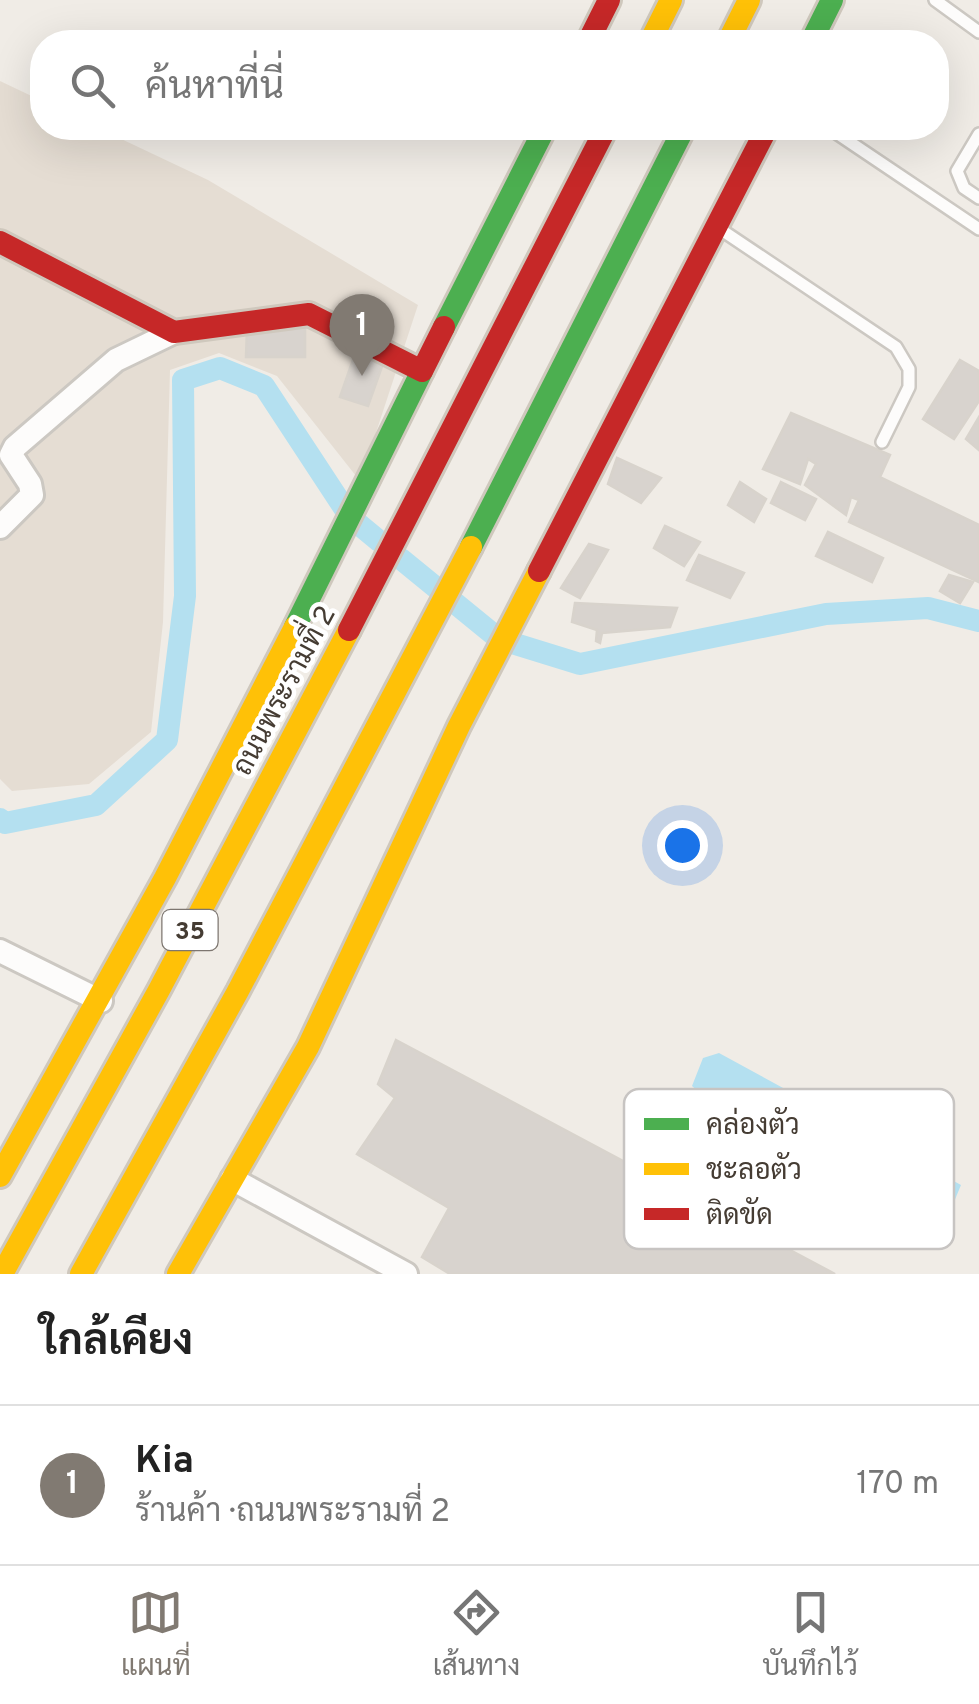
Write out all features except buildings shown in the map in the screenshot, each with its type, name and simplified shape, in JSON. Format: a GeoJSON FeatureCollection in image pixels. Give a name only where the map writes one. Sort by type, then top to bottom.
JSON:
{"type":"FeatureCollection","features":[{"type":"Feature","properties":{"kind":"main road"},"geometry":{"type":"LineString","coordinates":[[594,30],[609,0]]}},
{"type":"Feature","properties":{"kind":"main road"},"geometry":{"type":"LineString","coordinates":[[656,30],[671,0]]}},
{"type":"Feature","properties":{"kind":"main road"},"geometry":{"type":"LineString","coordinates":[[734,30],[749,0]]}},
{"type":"Feature","properties":{"kind":"main road"},"geometry":{"type":"LineString","coordinates":[[816,30],[832,0]]}},
{"type":"Feature","properties":{"kind":"main road","name":"ถนนพระรามที่ 2"},"geometry":{"type":"LineString","coordinates":[[0,1176],[101,1001],[335,550],[539,140]]}},
{"type":"Feature","properties":{"kind":"main road","name":"ถนนพระรามที่ 2"},"geometry":{"type":"LineString","coordinates":[[2,1274],[99,1104],[600,140]]}},
{"type":"Feature","properties":{"kind":"main road","name":"35"},"geometry":{"type":"LineString","coordinates":[[81,1274],[169,1119],[424,636],[678,140]]}},
{"type":"Feature","properties":{"kind":"main road"},"geometry":{"type":"LineString","coordinates":[[178,1274],[308,1047],[481,683],[761,140]]}},
{"type":"Feature","properties":{"kind":"main road"},"geometry":{"type":"LineString","coordinates":[[0,242],[174,332],[309,314],[422,372]]}},
{"type":"Feature","properties":{"kind":"street"},"geometry":{"type":"LineString","coordinates":[[0,527],[32,495],[30,484],[11,455],[15,446],[116,360],[174,332]]}},
{"type":"Feature","properties":{"kind":"street"},"geometry":{"type":"LineString","coordinates":[[0,951],[101,1001]]}},
{"type":"Feature","properties":{"kind":"street"},"geometry":{"type":"LineString","coordinates":[[232,1180],[406,1274]]}},
{"type":"Feature","properties":{"kind":"lane"},"geometry":{"type":"LineString","coordinates":[[935,0],[979,32]]}},
{"type":"Feature","properties":{"kind":"lane"},"geometry":{"type":"LineString","coordinates":[[979,134],[957,171],[964,188],[979,198]]}},
{"type":"Feature","properties":{"kind":"lane"},"geometry":{"type":"LineString","coordinates":[[847,140],[979,229]]}},
{"type":"Feature","properties":{"kind":"lane"},"geometry":{"type":"LineString","coordinates":[[716,226],[896,347],[909,369],[909,387],[882,442]]}},
{"type":"Feature","properties":{"kind":"shaded area"},"geometry":{"type":"Polygon","coordinates":[[[0,81],[30,95],[30,140],[123,140],[208,180],[418,305],[360,481],[277,376],[219,353],[170,370],[163,622],[151,732],[89,784],[12,791],[0,779],[0,81]]]}},
{"type":"Feature","properties":{"kind":"water"},"geometry":{"type":"Polygon","coordinates":[[[719,1053],[785,1089],[695,1089],[692,1086],[703,1058],[719,1053]]]}},
{"type":"Feature","properties":{"kind":"water"},"geometry":{"type":"Polygon","coordinates":[[[954,1181],[961,1185],[954,1202],[954,1181]]]}},
{"type":"Feature","properties":{"kind":"waterway"},"geometry":{"type":"LineString","coordinates":[[0,819],[5,823],[96,805],[167,740],[185,596],[183,380],[220,368],[264,386],[350,517],[379,541]]}},
{"type":"Feature","properties":{"kind":"waterway"},"geometry":{"type":"LineString","coordinates":[[401,559],[499,639],[580,664],[826,614],[928,608],[979,621]]}},
{"type":"Feature","properties":{"kind":"traffic: fast"},"geometry":{"type":"LineString","coordinates":[[817,30],[832,0]]}},
{"type":"Feature","properties":{"kind":"traffic: fast"},"geometry":{"type":"LineString","coordinates":[[444,327],[539,140]]}},
{"type":"Feature","properties":{"kind":"traffic: fast"},"geometry":{"type":"LineString","coordinates":[[471,547],[678,140]]}},
{"type":"Feature","properties":{"kind":"traffic: fast"},"geometry":{"type":"LineString","coordinates":[[295,627],[422,371]]}},
{"type":"Feature","properties":{"kind":"traffic: slow"},"geometry":{"type":"LineString","coordinates":[[656,30],[671,0]]}},
{"type":"Feature","properties":{"kind":"traffic: slow"},"geometry":{"type":"LineString","coordinates":[[734,30],[749,0]]}},
{"type":"Feature","properties":{"kind":"traffic: slow"},"geometry":{"type":"LineString","coordinates":[[81,1274],[238,991],[471,547]]}},
{"type":"Feature","properties":{"kind":"traffic: slow"},"geometry":{"type":"LineString","coordinates":[[178,1274],[308,1047],[459,726],[539,571]]}},
{"type":"Feature","properties":{"kind":"traffic: slow"},"geometry":{"type":"LineString","coordinates":[[0,1176],[165,878],[295,627]]}},
{"type":"Feature","properties":{"kind":"traffic: slow"},"geometry":{"type":"LineString","coordinates":[[2,1274],[159,990],[349,630]]}},
{"type":"Feature","properties":{"kind":"traffic: jam"},"geometry":{"type":"LineString","coordinates":[[594,30],[609,0]]}},
{"type":"Feature","properties":{"kind":"traffic: jam"},"geometry":{"type":"LineString","coordinates":[[349,630],[600,140]]}},
{"type":"Feature","properties":{"kind":"traffic: jam"},"geometry":{"type":"LineString","coordinates":[[539,571],[761,140]]}},
{"type":"Feature","properties":{"kind":"traffic: jam"},"geometry":{"type":"LineString","coordinates":[[0,242],[174,332],[309,314],[422,371],[444,327]]}},
{"type":"Feature","properties":{"kind":"place","name":"Kia"},"geometry":{"type":"Point","coordinates":[362,376]}}]}
